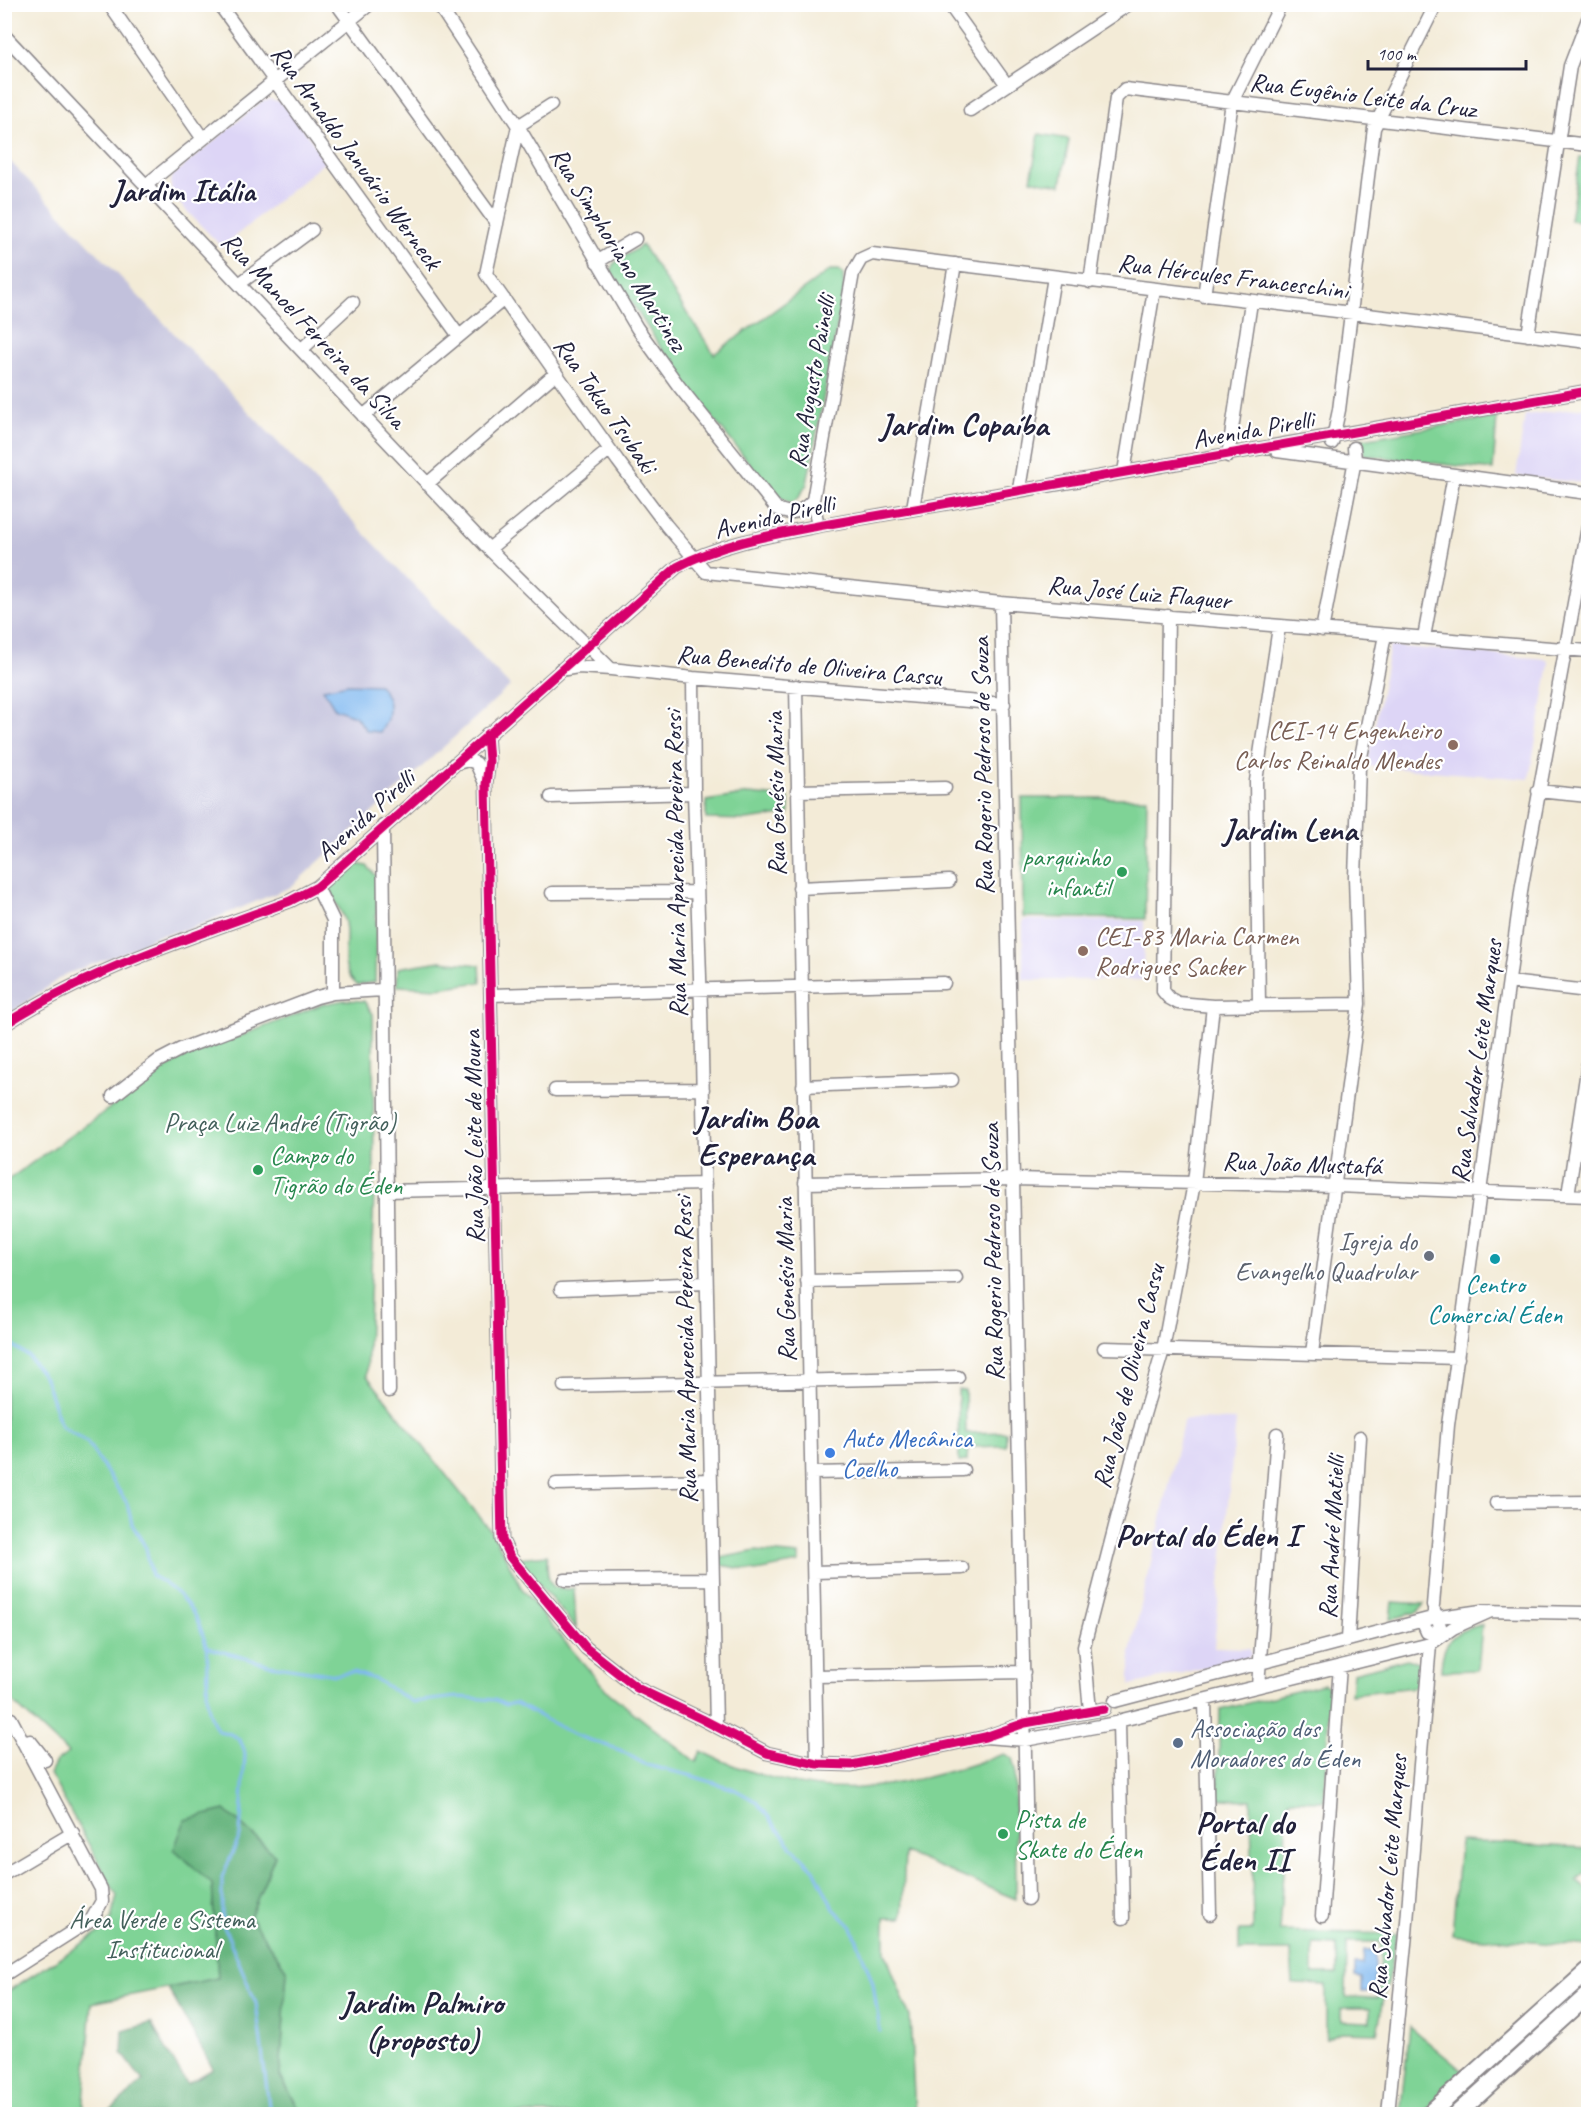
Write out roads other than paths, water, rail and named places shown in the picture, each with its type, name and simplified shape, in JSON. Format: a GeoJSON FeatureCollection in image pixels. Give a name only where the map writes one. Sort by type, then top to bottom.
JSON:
{"type":"FeatureCollection","features":[{"type":"Feature","properties":{"kind":"main road"},"geometry":{"type":"LineString","coordinates":[[1429,2115],[1588,1971]]}},
{"type":"Feature","properties":{"kind":"main road"},"geometry":{"type":"LineString","coordinates":[[1457,2115],[1588,1995]]}},
{"type":"Feature","properties":{"kind":"street"},"geometry":{"type":"LineString","coordinates":[[109,4],[203,139]]}},
{"type":"Feature","properties":{"kind":"street","name":"Rua Arnaldo Januário Werneck"},"geometry":{"type":"LineString","coordinates":[[219,4],[459,336]]}},
{"type":"Feature","properties":{"kind":"street"},"geometry":{"type":"LineString","coordinates":[[337,4],[497,224]]}},
{"type":"Feature","properties":{"kind":"street"},"geometry":{"type":"LineString","coordinates":[[146,185],[370,4]]}},
{"type":"Feature","properties":{"kind":"street","name":"Rua Simphoriano Martinez"},"geometry":{"type":"LineString","coordinates":[[438,4],[518,126],[637,328],[678,385],[776,508],[781,533]]}},
{"type":"Feature","properties":{"kind":"street"},"geometry":{"type":"LineString","coordinates":[[949,4],[1007,85]]}},
{"type":"Feature","properties":{"kind":"street"},"geometry":{"type":"LineString","coordinates":[[970,110],[1129,4]]}},
{"type":"Feature","properties":{"kind":"street"},"geometry":{"type":"LineString","coordinates":[[1204,296],[1232,102],[1281,4]]}},
{"type":"Feature","properties":{"kind":"street"},"geometry":{"type":"LineString","coordinates":[[1322,630],[1345,443],[1339,410],[1377,119],[1436,4]]}},
{"type":"Feature","properties":{"kind":"street"},"geometry":{"type":"LineString","coordinates":[[1528,335],[1570,66],[1588,19]]}},
{"type":"Feature","properties":{"kind":"street","name":"Rua Manoel Ferreira da Silva"},"geometry":{"type":"LineString","coordinates":[[4,35],[427,484],[568,628],[584,648]]}},
{"type":"Feature","properties":{"kind":"street","name":"Rua Eugênio Leite da Cruz"},"geometry":{"type":"LineString","coordinates":[[1090,282],[1116,98],[1119,92],[1132,88],[1588,145]]}},
{"type":"Feature","properties":{"kind":"street"},"geometry":{"type":"LineString","coordinates":[[497,224],[518,126],[551,105]]}},
{"type":"Feature","properties":{"kind":"street","name":"Rua Tokuo Tsubaki"},"geometry":{"type":"LineString","coordinates":[[497,224],[486,274],[609,450],[693,559]]}},
{"type":"Feature","properties":{"kind":"street"},"geometry":{"type":"LineString","coordinates":[[239,284],[312,230]]}},
{"type":"Feature","properties":{"kind":"street"},"geometry":{"type":"LineString","coordinates":[[597,262],[635,239]]}},
{"type":"Feature","properties":{"kind":"street","name":"Rua Hércules Franceschini"},"geometry":{"type":"LineString","coordinates":[[872,254],[1588,342]]}},
{"type":"Feature","properties":{"kind":"street","name":"Rua Augusto Painelli"},"geometry":{"type":"LineString","coordinates":[[818,526],[813,500],[853,273],[861,259],[872,254]]}},
{"type":"Feature","properties":{"kind":"street"},"geometry":{"type":"LineString","coordinates":[[913,508],[955,264]]}},
{"type":"Feature","properties":{"kind":"street"},"geometry":{"type":"LineString","coordinates":[[1019,489],[1054,277]]}},
{"type":"Feature","properties":{"kind":"street"},"geometry":{"type":"LineString","coordinates":[[1124,472],[1154,290]]}},
{"type":"Feature","properties":{"kind":"street"},"geometry":{"type":"LineString","coordinates":[[363,416],[504,299]]}},
{"type":"Feature","properties":{"kind":"street"},"geometry":{"type":"LineString","coordinates":[[301,350],[353,302]]}},
{"type":"Feature","properties":{"kind":"street"},"geometry":{"type":"LineString","coordinates":[[1228,456],[1251,302]]}},
{"type":"Feature","properties":{"kind":"street"},"geometry":{"type":"LineString","coordinates":[[427,484],[556,373]]}},
{"type":"Feature","properties":{"kind":"street","name":"Avenida Pirelli"},"geometry":{"type":"LineString","coordinates":[[4,1025],[40,1001],[92,976],[290,901],[317,887],[584,648],[677,567],[693,559],[781,533],[913,508],[1261,449],[1345,443],[1588,391]]}},
{"type":"Feature","properties":{"kind":"street"},"geometry":{"type":"LineString","coordinates":[[1341,459],[1345,443]]}},
{"type":"Feature","properties":{"kind":"street"},"geometry":{"type":"LineString","coordinates":[[1341,459],[1332,451],[1345,443],[1454,475],[1588,493]]}},
{"type":"Feature","properties":{"kind":"street"},"geometry":{"type":"LineString","coordinates":[[1261,449],[1341,459]]}},
{"type":"Feature","properties":{"kind":"street"},"geometry":{"type":"LineString","coordinates":[[489,549],[609,450]]}},
{"type":"Feature","properties":{"kind":"street"},"geometry":{"type":"LineString","coordinates":[[1424,638],[1454,475]]}},
{"type":"Feature","properties":{"kind":"street"},"geometry":{"type":"LineString","coordinates":[[776,508],[784,513],[794,513],[805,509],[813,500]]}},
{"type":"Feature","properties":{"kind":"street","name":"Rua Salvador Leite Marques"},"geometry":{"type":"LineString","coordinates":[[1388,2115],[1406,1934],[1448,1425],[1538,791],[1588,527]]}},
{"type":"Feature","properties":{"kind":"street","name":"Rua José Luiz Flaquer"},"geometry":{"type":"LineString","coordinates":[[693,559],[706,572],[716,575],[1001,603],[1588,651]]}},
{"type":"Feature","properties":{"kind":"street","name":"Rua Rogerio Pedroso de Souza"},"geometry":{"type":"LineString","coordinates":[[1001,603],[1028,1899]]}},
{"type":"Feature","properties":{"kind":"street"},"geometry":{"type":"LineString","coordinates":[[1168,616],[1163,991],[1178,1003],[1213,1006],[1359,1004]]}},
{"type":"Feature","properties":{"kind":"street"},"geometry":{"type":"LineString","coordinates":[[1259,1005],[1256,781],[1279,627]]}},
{"type":"Feature","properties":{"kind":"street"},"geometry":{"type":"LineString","coordinates":[[1312,1353],[1359,1004],[1355,877],[1359,767],[1385,634]]}},
{"type":"Feature","properties":{"kind":"street"},"geometry":{"type":"LineString","coordinates":[[584,648],[608,669]]}},
{"type":"Feature","properties":{"kind":"street","name":"Rua Benedito de Oliveira Cassu"},"geometry":{"type":"LineString","coordinates":[[559,670],[608,669],[1004,704]]}},
{"type":"Feature","properties":{"kind":"street","name":"Rua Maria Aparecida Pereira Rossi"},"geometry":{"type":"LineString","coordinates":[[693,678],[716,1726]]}},
{"type":"Feature","properties":{"kind":"street","name":"Rua Genésio Maria"},"geometry":{"type":"LineString","coordinates":[[796,686],[817,1764]]}},
{"type":"Feature","properties":{"kind":"street","name":"Rua João Leite de Moura"},"geometry":{"type":"LineString","coordinates":[[487,734],[489,761],[486,784],[502,1540],[510,1557],[586,1648],[637,1688],[702,1719]]}},
{"type":"Feature","properties":{"kind":"street"},"geometry":{"type":"LineString","coordinates":[[452,765],[468,760],[476,763],[486,784]]}},
{"type":"Feature","properties":{"kind":"street"},"geometry":{"type":"LineString","coordinates":[[797,791],[945,788]]}},
{"type":"Feature","properties":{"kind":"street"},"geometry":{"type":"LineString","coordinates":[[1538,791],[1588,796]]}},
{"type":"Feature","properties":{"kind":"street"},"geometry":{"type":"LineString","coordinates":[[551,796],[694,793]]}},
{"type":"Feature","properties":{"kind":"street"},"geometry":{"type":"LineString","coordinates":[[383,826],[388,1391]]}},
{"type":"Feature","properties":{"kind":"street"},"geometry":{"type":"LineString","coordinates":[[799,888],[949,881]]}},
{"type":"Feature","properties":{"kind":"street"},"geometry":{"type":"LineString","coordinates":[[317,887],[333,920],[333,993]]}},
{"type":"Feature","properties":{"kind":"street"},"geometry":{"type":"LineString","coordinates":[[552,893],[697,892]]}},
{"type":"Feature","properties":{"kind":"street"},"geometry":{"type":"LineString","coordinates":[[1510,982],[1588,991]]}},
{"type":"Feature","properties":{"kind":"street"},"geometry":{"type":"LineString","coordinates":[[491,995],[944,983]]}},
{"type":"Feature","properties":{"kind":"street"},"geometry":{"type":"LineString","coordinates":[[113,1096],[158,1060],[181,1049],[333,993],[383,990]]}},
{"type":"Feature","properties":{"kind":"street","name":"Rua João de Oliveira Cassu"},"geometry":{"type":"LineString","coordinates":[[1090,1711],[1084,1646],[1143,1418],[1164,1350],[1194,1183],[1213,1006]]}},
{"type":"Feature","properties":{"kind":"street"},"geometry":{"type":"LineString","coordinates":[[1568,1195],[1588,1065]]}},
{"type":"Feature","properties":{"kind":"street"},"geometry":{"type":"LineString","coordinates":[[803,1086],[952,1080]]}},
{"type":"Feature","properties":{"kind":"street"},"geometry":{"type":"LineString","coordinates":[[555,1090],[703,1089]]}},
{"type":"Feature","properties":{"kind":"street","name":"Rua João Mustafá"},"geometry":{"type":"LineString","coordinates":[[805,1184],[1013,1179],[1336,1186],[1588,1196]]}},
{"type":"Feature","properties":{"kind":"street"},"geometry":{"type":"LineString","coordinates":[[386,1191],[705,1184]]}},
{"type":"Feature","properties":{"kind":"street"},"geometry":{"type":"LineString","coordinates":[[807,1281],[956,1278]]}},
{"type":"Feature","properties":{"kind":"street"},"geometry":{"type":"LineString","coordinates":[[561,1289],[706,1283]]}},
{"type":"Feature","properties":{"kind":"street"},"geometry":{"type":"LineString","coordinates":[[1104,1348],[1458,1358]]}},
{"type":"Feature","properties":{"kind":"street"},"geometry":{"type":"LineString","coordinates":[[564,1386],[957,1377]]}},
{"type":"Feature","properties":{"kind":"street"},"geometry":{"type":"LineString","coordinates":[[1258,1686],[1277,1434]]}},
{"type":"Feature","properties":{"kind":"street","name":"Rua André Matielli"},"geometry":{"type":"LineString","coordinates":[[1348,1639],[1359,1437]]}},
{"type":"Feature","properties":{"kind":"street"},"geometry":{"type":"LineString","coordinates":[[812,1473],[963,1470]]}},
{"type":"Feature","properties":{"kind":"street"},"geometry":{"type":"LineString","coordinates":[[556,1484],[710,1480]]}},
{"type":"Feature","properties":{"kind":"street"},"geometry":{"type":"LineString","coordinates":[[1496,1503],[1588,1502]]}},
{"type":"Feature","properties":{"kind":"street"},"geometry":{"type":"LineString","coordinates":[[814,1572],[962,1568]]}},
{"type":"Feature","properties":{"kind":"street"},"geometry":{"type":"LineString","coordinates":[[565,1580],[711,1579]]}},
{"type":"Feature","properties":{"kind":"street"},"geometry":{"type":"LineString","coordinates":[[985,1737],[1025,1740],[1119,1722],[1430,1644],[1453,1628],[1491,1611]]}},
{"type":"Feature","properties":{"kind":"street"},"geometry":{"type":"LineString","coordinates":[[716,1696],[702,1719],[767,1753],[817,1764],[852,1765],[985,1737],[1024,1722],[1090,1711],[1260,1661],[1459,1612],[1588,1613]]}},
{"type":"Feature","properties":{"kind":"street"},"geometry":{"type":"LineString","coordinates":[[1322,1916],[1340,1666]]}},
{"type":"Feature","properties":{"kind":"street"},"geometry":{"type":"LineString","coordinates":[[816,1676],[1024,1672]]}},
{"type":"Feature","properties":{"kind":"street"},"geometry":{"type":"LineString","coordinates":[[1086,1682],[1108,1706]]}},
{"type":"Feature","properties":{"kind":"street"},"geometry":{"type":"LineString","coordinates":[[1205,1700],[1210,1914]]}},
{"type":"Feature","properties":{"kind":"street"},"geometry":{"type":"LineString","coordinates":[[1108,1706],[1121,1704],[1125,1710],[1119,1722],[1123,1918]]}},
{"type":"Feature","properties":{"kind":"street"},"geometry":{"type":"LineString","coordinates":[[1108,1706],[1106,1720],[1119,1722]]}},
{"type":"Feature","properties":{"kind":"street"},"geometry":{"type":"LineString","coordinates":[[8,1714],[45,1760]]}},
{"type":"Feature","properties":{"kind":"street"},"geometry":{"type":"LineString","coordinates":[[4,1976],[92,1919],[99,1910],[101,1888],[8,1714]]}},
{"type":"Feature","properties":{"kind":"street"},"geometry":{"type":"LineString","coordinates":[[4,1874],[73,1833]]}},
{"type":"Feature","properties":{"kind":"water"},"geometry":{"type":"Polygon","coordinates":[[[348,684],[379,685],[384,691],[389,702],[389,714],[380,732],[367,731],[355,716],[335,709],[323,689],[348,684]]]}},
{"type":"Feature","properties":{"kind":"water"},"geometry":{"type":"Polygon","coordinates":[[[1364,1950],[1375,1950],[1375,1992],[1362,1992],[1362,1978],[1355,1977],[1355,1964],[1363,1964],[1364,1950]]]}},
{"type":"Feature","properties":{"kind":"waterway"},"geometry":{"type":"LineString","coordinates":[[4,1340],[28,1356],[45,1378],[61,1426],[87,1442],[127,1503],[132,1524],[146,1548],[152,1576],[180,1596],[199,1623],[208,1658],[207,1698],[212,1719],[218,1731],[236,1737],[244,1748],[240,1836],[222,1877],[222,1922],[256,2003],[270,2114]]}},
{"type":"Feature","properties":{"kind":"waterway"},"geometry":{"type":"LineString","coordinates":[[206,1647],[270,1665],[336,1675],[353,1672],[377,1680],[412,1702],[458,1697],[495,1700],[506,1705],[515,1703],[575,1735],[620,1750],[646,1765],[734,1789],[757,1802],[792,1847],[814,1869],[834,1909],[852,1927],[873,1983],[880,2031]]}},
{"type":"Feature","properties":{"kind":"place","name":"CEI-14 Engenheiro Carlos Reinaldo Mendes"},"geometry":{"type":"Point","coordinates":[1453,745]}},
{"type":"Feature","properties":{"kind":"place","name":"parquinho infantil"},"geometry":{"type":"Point","coordinates":[1122,872]}},
{"type":"Feature","properties":{"kind":"place","name":"CEI-83 Maria Carmen Rodrigues Sacker"},"geometry":{"type":"Point","coordinates":[1083,951]}},
{"type":"Feature","properties":{"kind":"place","name":"Campo do Tigrão do Éden"},"geometry":{"type":"Point","coordinates":[258,1170]}},
{"type":"Feature","properties":{"kind":"place","name":"Igreja do Evangelho Quadrular"},"geometry":{"type":"Point","coordinates":[1429,1256]}},
{"type":"Feature","properties":{"kind":"place","name":"Centro Comercial Éden"},"geometry":{"type":"Point","coordinates":[1495,1259]}},
{"type":"Feature","properties":{"kind":"place","name":"Auto Mecânica Coelho"},"geometry":{"type":"Point","coordinates":[830,1453]}},
{"type":"Feature","properties":{"kind":"place","name":"Associação dos Moradores do Éden"},"geometry":{"type":"Point","coordinates":[1178,1743]}},
{"type":"Feature","properties":{"kind":"place","name":"Pista de Skate do Éden"},"geometry":{"type":"Point","coordinates":[1003,1834]}},
{"type":"Feature","properties":{"kind":"district","name":"Jardim Itália"},"geometry":{"type":"Point","coordinates":[183,190]}},
{"type":"Feature","properties":{"kind":"district","name":"Jardim Copaíba"},"geometry":{"type":"Point","coordinates":[964,424]}},
{"type":"Feature","properties":{"kind":"district","name":"Jardim Lena"},"geometry":{"type":"Point","coordinates":[1290,829]}},
{"type":"Feature","properties":{"kind":"district","name":"Jardim Boa Esperança"},"geometry":{"type":"Point","coordinates":[756,1136]}},
{"type":"Feature","properties":{"kind":"district","name":"Portal do Éden I"},"geometry":{"type":"Point","coordinates":[1207,1535]}},
{"type":"Feature","properties":{"kind":"district","name":"Portal do Éden II"},"geometry":{"type":"Point","coordinates":[1245,1840]}},
{"type":"Feature","properties":{"kind":"district","name":"Jardim Palmiro (proposto)"},"geometry":{"type":"Point","coordinates":[422,2020]}},
{"type":"Feature","properties":{"kind":"park label","name":"Praça Luiz André (Tigrão)"},"geometry":{"type":"Point","coordinates":[280,1122]}},
{"type":"Feature","properties":{"kind":"park label","name":"Área Verde e Sistema Institucional"},"geometry":{"type":"Point","coordinates":[162,1934]}}]}
